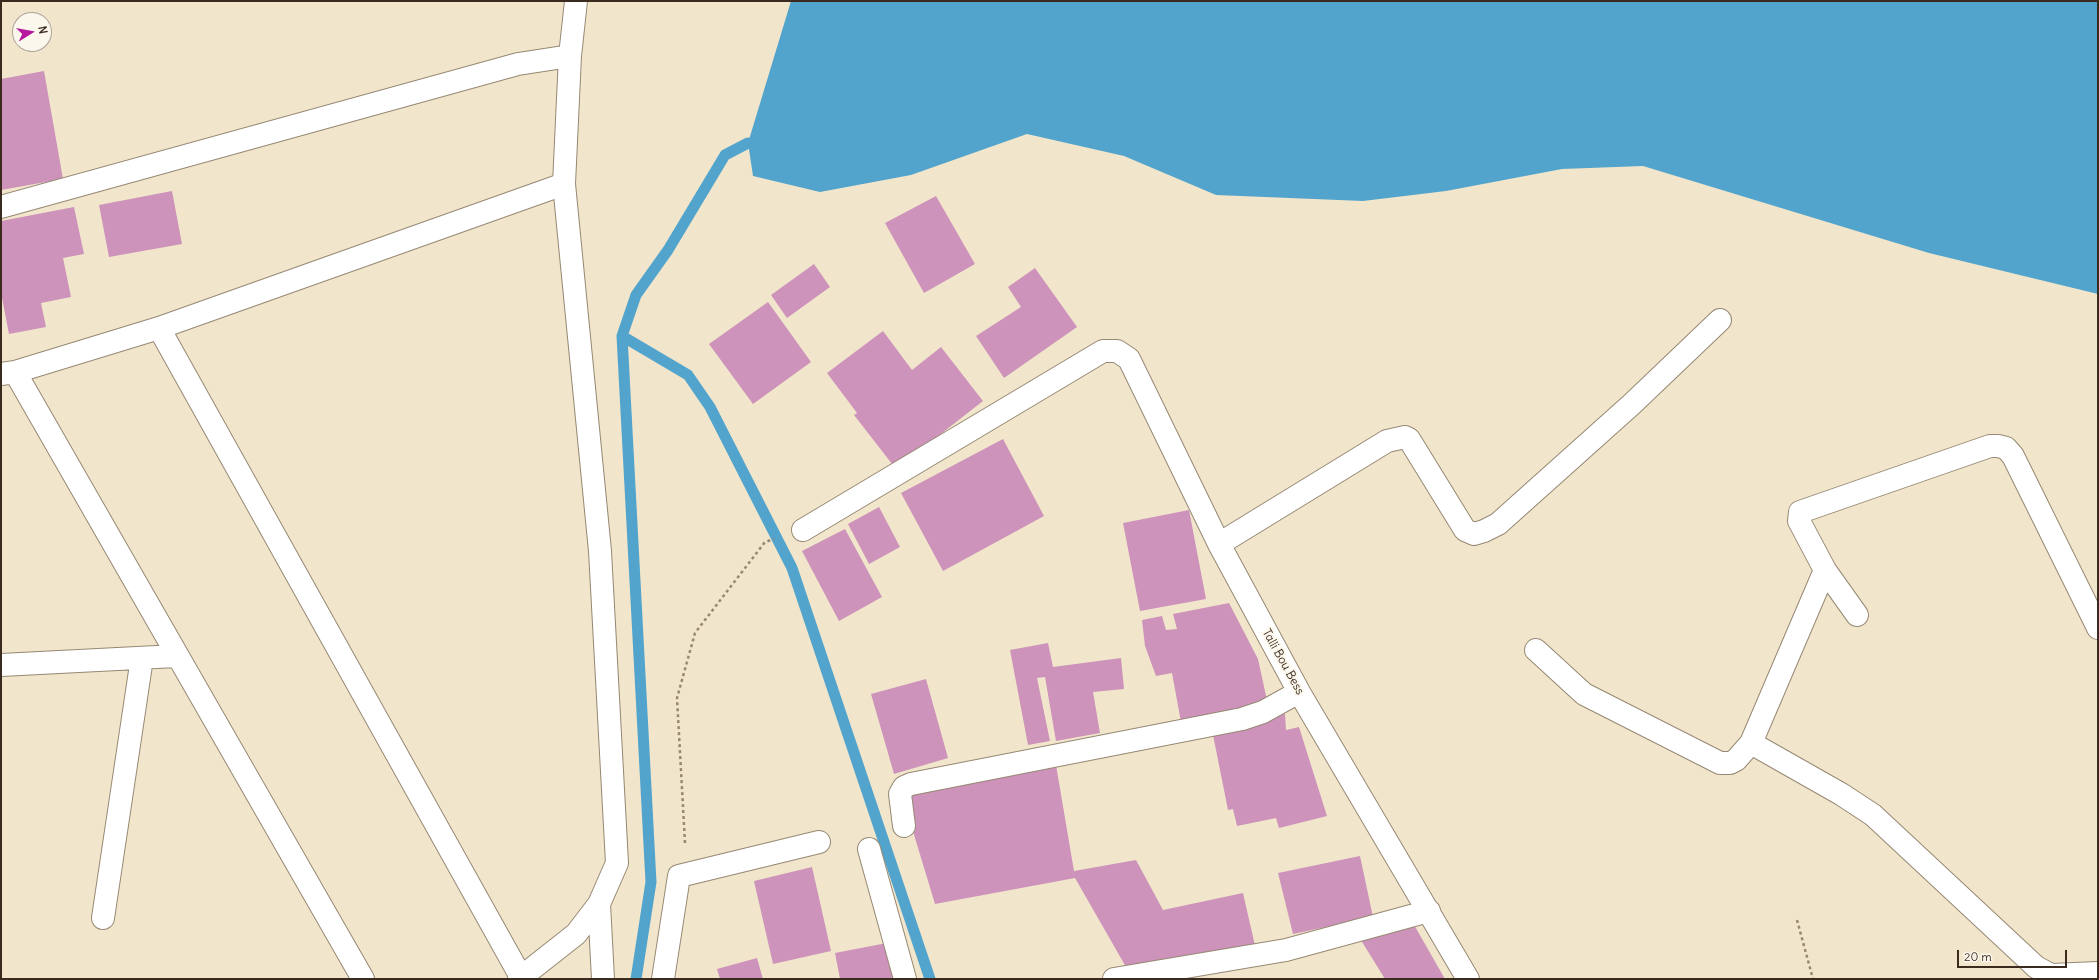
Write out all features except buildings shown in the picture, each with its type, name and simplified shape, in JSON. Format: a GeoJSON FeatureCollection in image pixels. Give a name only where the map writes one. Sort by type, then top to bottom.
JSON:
{"type":"FeatureCollection","features":[{"type":"Feature","properties":{"kind":"street"},"geometry":{"type":"LineString","coordinates":[[159,328],[520,978],[576,934],[599,904],[617,863],[600,551],[564,184],[570,56],[576,1]]}},
{"type":"Feature","properties":{"kind":"street"},"geometry":{"type":"LineString","coordinates":[[1,207],[518,64],[570,56]]}},
{"type":"Feature","properties":{"kind":"street"},"geometry":{"type":"LineString","coordinates":[[363,979],[176,656],[8,373],[159,328],[564,184]]}},
{"type":"Feature","properties":{"kind":"street"},"geometry":{"type":"LineString","coordinates":[[1219,544],[1387,441],[1405,437],[1409,439],[1465,530],[1474,534],[1484,531],[1498,524],[1632,404],[1720,320]]}},
{"type":"Feature","properties":{"kind":"street","name":"Talli Bou Bess"},"geometry":{"type":"LineString","coordinates":[[803,530],[1103,351],[1117,351],[1128,359],[1219,544],[1299,692],[1430,910],[1468,979]]}},
{"type":"Feature","properties":{"kind":"street"},"geometry":{"type":"LineString","coordinates":[[1857,616],[1825,570],[1799,521],[1800,512],[1982,449],[1998,446],[2006,448],[2013,456],[2098,628]]}},
{"type":"Feature","properties":{"kind":"street"},"geometry":{"type":"LineString","coordinates":[[1536,650],[1584,694],[1720,763],[1730,763],[1736,760],[1751,743],[1825,570]]}},
{"type":"Feature","properties":{"kind":"street"},"geometry":{"type":"LineString","coordinates":[[1,665],[176,656]]}},
{"type":"Feature","properties":{"kind":"street"},"geometry":{"type":"LineString","coordinates":[[103,918],[142,658]]}},
{"type":"Feature","properties":{"kind":"street"},"geometry":{"type":"LineString","coordinates":[[904,826],[900,794],[904,787],[911,784],[1242,719],[1263,712],[1299,692]]}},
{"type":"Feature","properties":{"kind":"street"},"geometry":{"type":"LineString","coordinates":[[1751,743],[1841,794],[1873,815],[2036,967],[2051,975],[2098,973]]}},
{"type":"Feature","properties":{"kind":"street"},"geometry":{"type":"LineString","coordinates":[[663,979],[679,876],[819,842]]}},
{"type":"Feature","properties":{"kind":"street"},"geometry":{"type":"LineString","coordinates":[[870,849],[905,979]]}},
{"type":"Feature","properties":{"kind":"street"},"geometry":{"type":"LineString","coordinates":[[599,904],[603,979]]}},
{"type":"Feature","properties":{"kind":"street"},"geometry":{"type":"LineString","coordinates":[[1114,979],[1286,950],[1430,910]]}},
{"type":"Feature","properties":{"kind":"path"},"geometry":{"type":"LineString","coordinates":[[686,847],[677,698],[695,634],[765,542]]}},
{"type":"Feature","properties":{"kind":"path"},"geometry":{"type":"LineString","coordinates":[[1797,920],[1813,979]]}},
{"type":"Feature","properties":{"kind":"water"},"geometry":{"type":"Polygon","coordinates":[[[791,1],[2098,1],[2098,294],[1929,253],[1643,166],[1562,169],[1446,191],[1363,201],[1216,195],[1124,156],[1027,134],[911,175],[820,192],[753,176],[748,143],[791,1]]]}},
{"type":"Feature","properties":{"kind":"waterway"},"geometry":{"type":"LineString","coordinates":[[636,979],[651,882],[622,336],[636,295],[668,250],[725,155],[748,143]]}},
{"type":"Feature","properties":{"kind":"waterway"},"geometry":{"type":"LineString","coordinates":[[622,336],[688,375],[710,407],[792,568],[930,979]]}}]}
